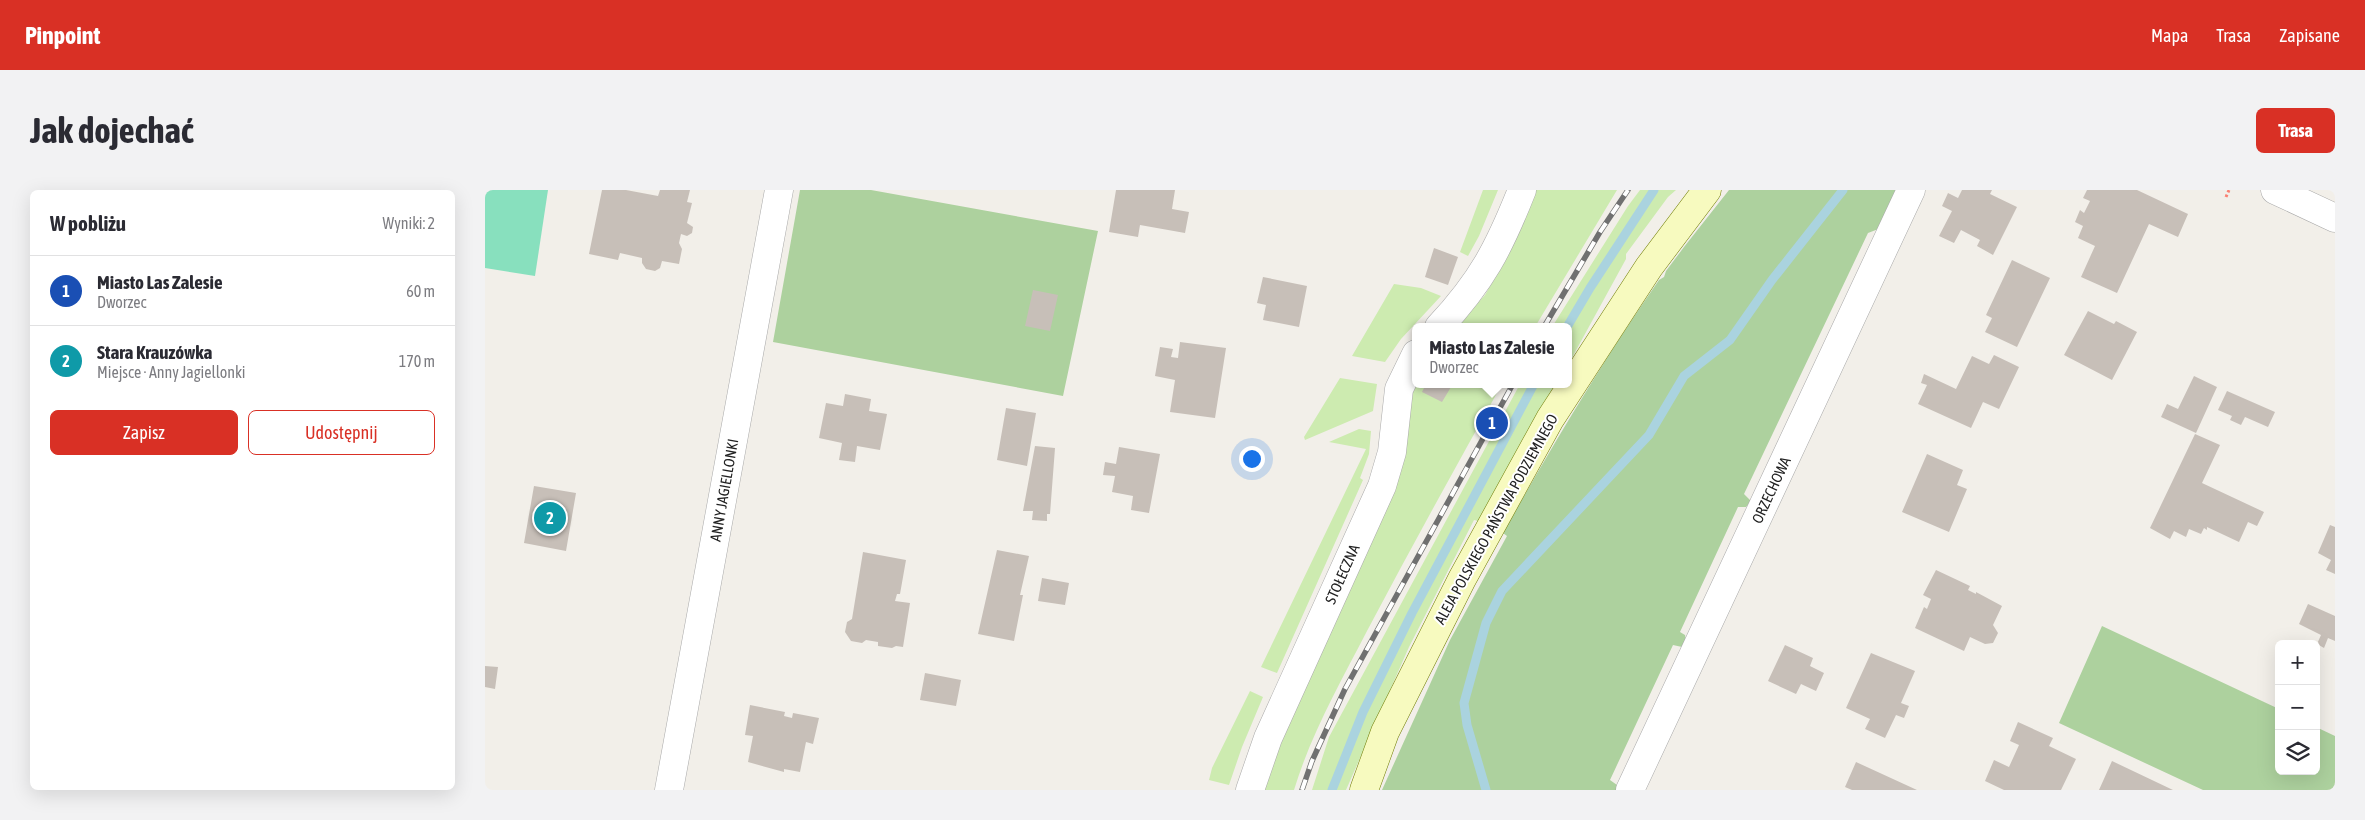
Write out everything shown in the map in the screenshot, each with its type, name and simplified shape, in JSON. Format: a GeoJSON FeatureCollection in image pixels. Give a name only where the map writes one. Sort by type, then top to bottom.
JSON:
{"type":"FeatureCollection","features":[{"type":"Feature","properties":{"kind":"street","name":"ANNY JAGIELLONKI"},"geometry":{"type":"LineString","coordinates":[[669,790],[779,190]]}},
{"type":"Feature","properties":{"kind":"street"},"geometry":{"type":"LineString","coordinates":[[1443,323],[1460,304],[1489,263],[1504,237],[1522,190]]}},
{"type":"Feature","properties":{"kind":"street","name":"ALEJA POLSKIEGO PAŃSTWA PODZIEMNEGO"},"geometry":{"type":"LineString","coordinates":[[1572,385],[1649,267],[1707,190]]}},
{"type":"Feature","properties":{"kind":"street","name":"ORZECHOWA"},"geometry":{"type":"LineString","coordinates":[[1630,790],[1911,190]]}},
{"type":"Feature","properties":{"kind":"street"},"geometry":{"type":"LineString","coordinates":[[2275,190],[2335,218]]}},
{"type":"Feature","properties":{"kind":"street","name":"STOŁECZNA"},"geometry":{"type":"LineString","coordinates":[[1249,790],[1268,738],[1382,486],[1391,452],[1399,389],[1412,362]]}},
{"type":"Feature","properties":{"kind":"street","name":"ALEJA POLSKIEGO PAŃSTWA PODZIEMNEGO"},"geometry":{"type":"LineString","coordinates":[[1364,790],[1385,732],[1461,579],[1550,419],[1570,388]]}},
{"type":"Feature","properties":{"kind":"path"},"geometry":{"type":"LineString","coordinates":[[2226,197],[2229,190]]}},
{"type":"Feature","properties":{"kind":"green space"},"geometry":{"type":"Polygon","coordinates":[[[485,190],[548,190],[535,276],[485,268],[485,190]]]}},
{"type":"Feature","properties":{"kind":"green space"},"geometry":{"type":"Polygon","coordinates":[[[800,190],[871,190],[1098,231],[1063,396],[773,342],[800,190]]]}},
{"type":"Feature","properties":{"kind":"green space"},"geometry":{"type":"Polygon","coordinates":[[[1483,190],[1498,190],[1479,236],[1468,256],[1460,252],[1483,190]]]}},
{"type":"Feature","properties":{"kind":"green space"},"geometry":{"type":"Polygon","coordinates":[[[1534,190],[1617,190],[1537,323],[1459,323],[1485,295],[1503,263],[1534,190]]]}},
{"type":"Feature","properties":{"kind":"green space"},"geometry":{"type":"Polygon","coordinates":[[[1640,190],[1676,190],[1668,197],[1626,254],[1626,259],[1572,358],[1572,323],[1555,323],[1640,190]]]}},
{"type":"Feature","properties":{"kind":"green space"},"geometry":{"type":"Polygon","coordinates":[[[1729,190],[1899,190],[1881,228],[1868,233],[1744,494],[1751,501],[1746,507],[1738,507],[1680,632],[1685,635],[1686,641],[1682,647],[1673,645],[1610,780],[1617,785],[1617,790],[1382,790],[1450,640],[1507,536],[1503,533],[1540,468],[1598,373],[1659,280],[1664,277],[1666,271],[1729,190]]]}},
{"type":"Feature","properties":{"kind":"green space"},"geometry":{"type":"Polygon","coordinates":[[[1394,284],[1421,288],[1441,296],[1416,323],[1412,323],[1412,327],[1385,362],[1352,356],[1394,284]]]}},
{"type":"Feature","properties":{"kind":"green space"},"geometry":{"type":"Polygon","coordinates":[[[1340,378],[1377,384],[1373,411],[1305,440],[1304,437],[1340,378]]]}},
{"type":"Feature","properties":{"kind":"green space"},"geometry":{"type":"Polygon","coordinates":[[[1414,388],[1500,388],[1337,689],[1317,729],[1294,790],[1263,790],[1414,388]]]}},
{"type":"Feature","properties":{"kind":"green space"},"geometry":{"type":"Polygon","coordinates":[[[1518,388],[1555,388],[1478,521],[1474,520],[1409,647],[1346,790],[1312,790],[1329,737],[1518,388]]]}},
{"type":"Feature","properties":{"kind":"green space"},"geometry":{"type":"Polygon","coordinates":[[[1359,429],[1371,431],[1369,454],[1360,478],[1363,480],[1277,673],[1261,667],[1366,449],[1329,442],[1359,429]]]}},
{"type":"Feature","properties":{"kind":"green space"},"geometry":{"type":"Polygon","coordinates":[[[2102,626],[2275,707],[2275,775],[2320,775],[2320,729],[2335,736],[2335,790],[2203,790],[2059,723],[2102,626]]]}},
{"type":"Feature","properties":{"kind":"green space"},"geometry":{"type":"Polygon","coordinates":[[[1250,691],[1263,697],[1242,747],[1229,785],[1209,780],[1212,768],[1250,691]]]}},
{"type":"Feature","properties":{"kind":"building"},"geometry":{"type":"Polygon","coordinates":[[[602,190],[626,190],[658,196],[660,190],[690,190],[687,202],[692,203],[687,223],[693,227],[692,233],[687,236],[681,234],[679,243],[682,249],[679,264],[662,261],[660,268],[655,271],[646,269],[642,263],[642,258],[620,253],[618,260],[589,254],[602,190]]]}},
{"type":"Feature","properties":{"kind":"building"},"geometry":{"type":"Polygon","coordinates":[[[1116,190],[1175,190],[1172,209],[1189,212],[1185,233],[1140,225],[1138,237],[1109,232],[1116,190]]]}},
{"type":"Feature","properties":{"kind":"building"},"geometry":{"type":"Polygon","coordinates":[[[1962,190],[1992,190],[1990,194],[2017,207],[1993,255],[1977,246],[1980,240],[1961,230],[1954,243],[1939,236],[1952,211],[1942,206],[1948,193],[1958,198],[1962,190]]]}},
{"type":"Feature","properties":{"kind":"building"},"geometry":{"type":"Polygon","coordinates":[[[2087,190],[2137,190],[2188,214],[2178,237],[2149,224],[2117,293],[2081,277],[2095,246],[2078,238],[2083,226],[2075,222],[2080,210],[2084,213],[2090,201],[2083,198],[2087,190]]]}},
{"type":"Feature","properties":{"kind":"building"},"geometry":{"type":"Polygon","coordinates":[[[1434,248],[1458,257],[1448,285],[1425,277],[1434,248]]]}},
{"type":"Feature","properties":{"kind":"building"},"geometry":{"type":"Polygon","coordinates":[[[2012,260],[2050,278],[2017,347],[1985,332],[1992,318],[1986,315],[2012,260]]]}},
{"type":"Feature","properties":{"kind":"building"},"geometry":{"type":"Polygon","coordinates":[[[1263,277],[1307,286],[1299,327],[1263,320],[1266,305],[1257,303],[1263,277]]]}},
{"type":"Feature","properties":{"kind":"building"},"geometry":{"type":"Polygon","coordinates":[[[1033,290],[1058,295],[1050,331],[1025,326],[1033,290]]]}},
{"type":"Feature","properties":{"kind":"building"},"geometry":{"type":"Polygon","coordinates":[[[2088,311],[2114,324],[2116,321],[2137,332],[2112,380],[2064,355],[2088,311]]]}},
{"type":"Feature","properties":{"kind":"building"},"geometry":{"type":"Polygon","coordinates":[[[1180,342],[1226,348],[1215,418],[1170,412],[1175,380],[1155,376],[1160,347],[1173,349],[1171,357],[1178,358],[1180,342]]]}},
{"type":"Feature","properties":{"kind":"building"},"geometry":{"type":"Polygon","coordinates":[[[1994,355],[2019,367],[1999,409],[1983,402],[1971,428],[1918,404],[1927,385],[1921,383],[1924,374],[1956,389],[1972,356],[1989,364],[1994,355]]]}},
{"type":"Feature","properties":{"kind":"building"},"geometry":{"type":"Polygon","coordinates":[[[2194,376],[2217,387],[2196,433],[2161,417],[2167,404],[2178,409],[2194,376]]]}},
{"type":"Feature","properties":{"kind":"building"},"geometry":{"type":"Polygon","coordinates":[[[1424,388],[1450,388],[1442,402],[1422,392],[1424,388]]]}},
{"type":"Feature","properties":{"kind":"building"},"geometry":{"type":"Polygon","coordinates":[[[2227,391],[2275,412],[2268,427],[2245,417],[2241,425],[2230,420],[2232,416],[2218,410],[2227,391]]]}},
{"type":"Feature","properties":{"kind":"building"},"geometry":{"type":"Polygon","coordinates":[[[845,394],[871,399],[869,411],[887,414],[880,450],[857,446],[855,462],[839,460],[842,443],[819,438],[826,403],[843,406],[845,394]]]}},
{"type":"Feature","properties":{"kind":"building"},"geometry":{"type":"Polygon","coordinates":[[[1006,408],[1036,413],[1027,466],[997,460],[1006,408]]]}},
{"type":"Feature","properties":{"kind":"building"},"geometry":{"type":"Polygon","coordinates":[[[2195,434],[2220,445],[2202,483],[2264,512],[2257,526],[2248,522],[2239,542],[2207,527],[2207,530],[2204,528],[2201,534],[2189,529],[2186,537],[2174,531],[2170,539],[2150,528],[2195,434]]]}},
{"type":"Feature","properties":{"kind":"building"},"geometry":{"type":"Polygon","coordinates":[[[1035,446],[1055,448],[1050,514],[1047,514],[1047,521],[1032,520],[1033,511],[1023,511],[1035,446]]]}},
{"type":"Feature","properties":{"kind":"building"},"geometry":{"type":"Polygon","coordinates":[[[1119,447],[1160,454],[1149,513],[1131,510],[1133,496],[1112,492],[1115,476],[1103,475],[1105,462],[1116,464],[1119,447]]]}},
{"type":"Feature","properties":{"kind":"building"},"geometry":{"type":"Polygon","coordinates":[[[1927,454],[1963,470],[1957,485],[1967,489],[1949,532],[1902,512],[1927,454]]]}},
{"type":"Feature","properties":{"kind":"building"},"geometry":{"type":"Polygon","coordinates":[[[534,486],[576,493],[566,551],[524,543],[534,486]]]}},
{"type":"Feature","properties":{"kind":"building"},"geometry":{"type":"Polygon","coordinates":[[[2330,525],[2335,527],[2335,574],[2326,570],[2331,560],[2318,553],[2330,525]]]}},
{"type":"Feature","properties":{"kind":"building"},"geometry":{"type":"Polygon","coordinates":[[[997,550],[1029,556],[1020,595],[1023,595],[1014,641],[978,634],[997,550]]]}},
{"type":"Feature","properties":{"kind":"building"},"geometry":{"type":"Polygon","coordinates":[[[863,552],[906,560],[900,594],[897,594],[895,601],[910,603],[903,647],[878,646],[878,642],[866,640],[862,643],[851,641],[845,632],[847,622],[852,619],[863,552]]]}},
{"type":"Feature","properties":{"kind":"building"},"geometry":{"type":"Polygon","coordinates":[[[1936,570],[1970,586],[1968,590],[1976,594],[1976,592],[2002,606],[1993,625],[1998,633],[1993,643],[1985,644],[1970,637],[1964,651],[1915,628],[1924,607],[1927,609],[1931,599],[1923,595],[1936,570]]]}},
{"type":"Feature","properties":{"kind":"building"},"geometry":{"type":"Polygon","coordinates":[[[1042,578],[1069,583],[1065,605],[1038,601],[1042,578]]]}},
{"type":"Feature","properties":{"kind":"building"},"geometry":{"type":"Polygon","coordinates":[[[2308,604],[2335,616],[2335,641],[2328,638],[2324,648],[2320,646],[2319,640],[2321,635],[2299,624],[2308,604]]]}},
{"type":"Feature","properties":{"kind":"building"},"geometry":{"type":"Polygon","coordinates":[[[1785,645],[1813,658],[1810,666],[1824,673],[1816,691],[1801,684],[1796,694],[1768,681],[1785,645]]]}},
{"type":"Feature","properties":{"kind":"building"},"geometry":{"type":"Polygon","coordinates":[[[1871,653],[1915,671],[1901,703],[1909,706],[1904,718],[1896,715],[1885,738],[1865,729],[1870,719],[1846,708],[1871,653]]]}},
{"type":"Feature","properties":{"kind":"building"},"geometry":{"type":"Polygon","coordinates":[[[485,666],[498,667],[495,689],[485,687],[485,666]]]}},
{"type":"Feature","properties":{"kind":"building"},"geometry":{"type":"Polygon","coordinates":[[[925,673],[961,680],[956,706],[920,700],[925,673]]]}},
{"type":"Feature","properties":{"kind":"building"},"geometry":{"type":"Polygon","coordinates":[[[750,705],[785,712],[784,716],[792,718],[793,713],[819,718],[813,744],[806,742],[800,772],[784,769],[784,772],[748,762],[753,736],[745,735],[750,705]]]}},
{"type":"Feature","properties":{"kind":"building"},"geometry":{"type":"Polygon","coordinates":[[[2018,722],[2053,738],[2049,746],[2076,759],[2061,790],[2004,790],[1985,781],[1994,760],[2009,767],[2019,745],[2010,741],[2018,722]]]}},
{"type":"Feature","properties":{"kind":"building"},"geometry":{"type":"Polygon","coordinates":[[[2112,761],[2173,790],[2099,790],[2112,761]]]}},
{"type":"Feature","properties":{"kind":"building"},"geometry":{"type":"Polygon","coordinates":[[[1856,762],[1917,790],[1852,790],[1845,787],[1856,762]]]}},
{"type":"Feature","properties":{"kind":"waterway"},"geometry":{"type":"LineString","coordinates":[[1569,323],[1654,190]]}},
{"type":"Feature","properties":{"kind":"waterway"},"geometry":{"type":"LineString","coordinates":[[1486,790],[1467,725],[1464,703],[1486,623],[1502,591],[1649,435],[1684,376],[1730,340],[1772,280],[1843,190]]}},
{"type":"Feature","properties":{"kind":"waterway"},"geometry":{"type":"LineString","coordinates":[[1332,790],[1363,712],[1412,613],[1532,388]]}},
{"type":"Feature","properties":{"kind":"railway"},"geometry":{"type":"LineString","coordinates":[[1546,323],[1600,232],[1628,190]]}},
{"type":"Feature","properties":{"kind":"railway"},"geometry":{"type":"LineString","coordinates":[[1302,790],[1312,761],[1345,689],[1511,388]]}},
{"type":"Feature","properties":{"kind":"place","name":"Miasto Las Zalesie"},"geometry":{"type":"Point","coordinates":[1492,423]}},
{"type":"Feature","properties":{"kind":"place","name":"Stara Krauzówka"},"geometry":{"type":"Point","coordinates":[550,518]}}]}
